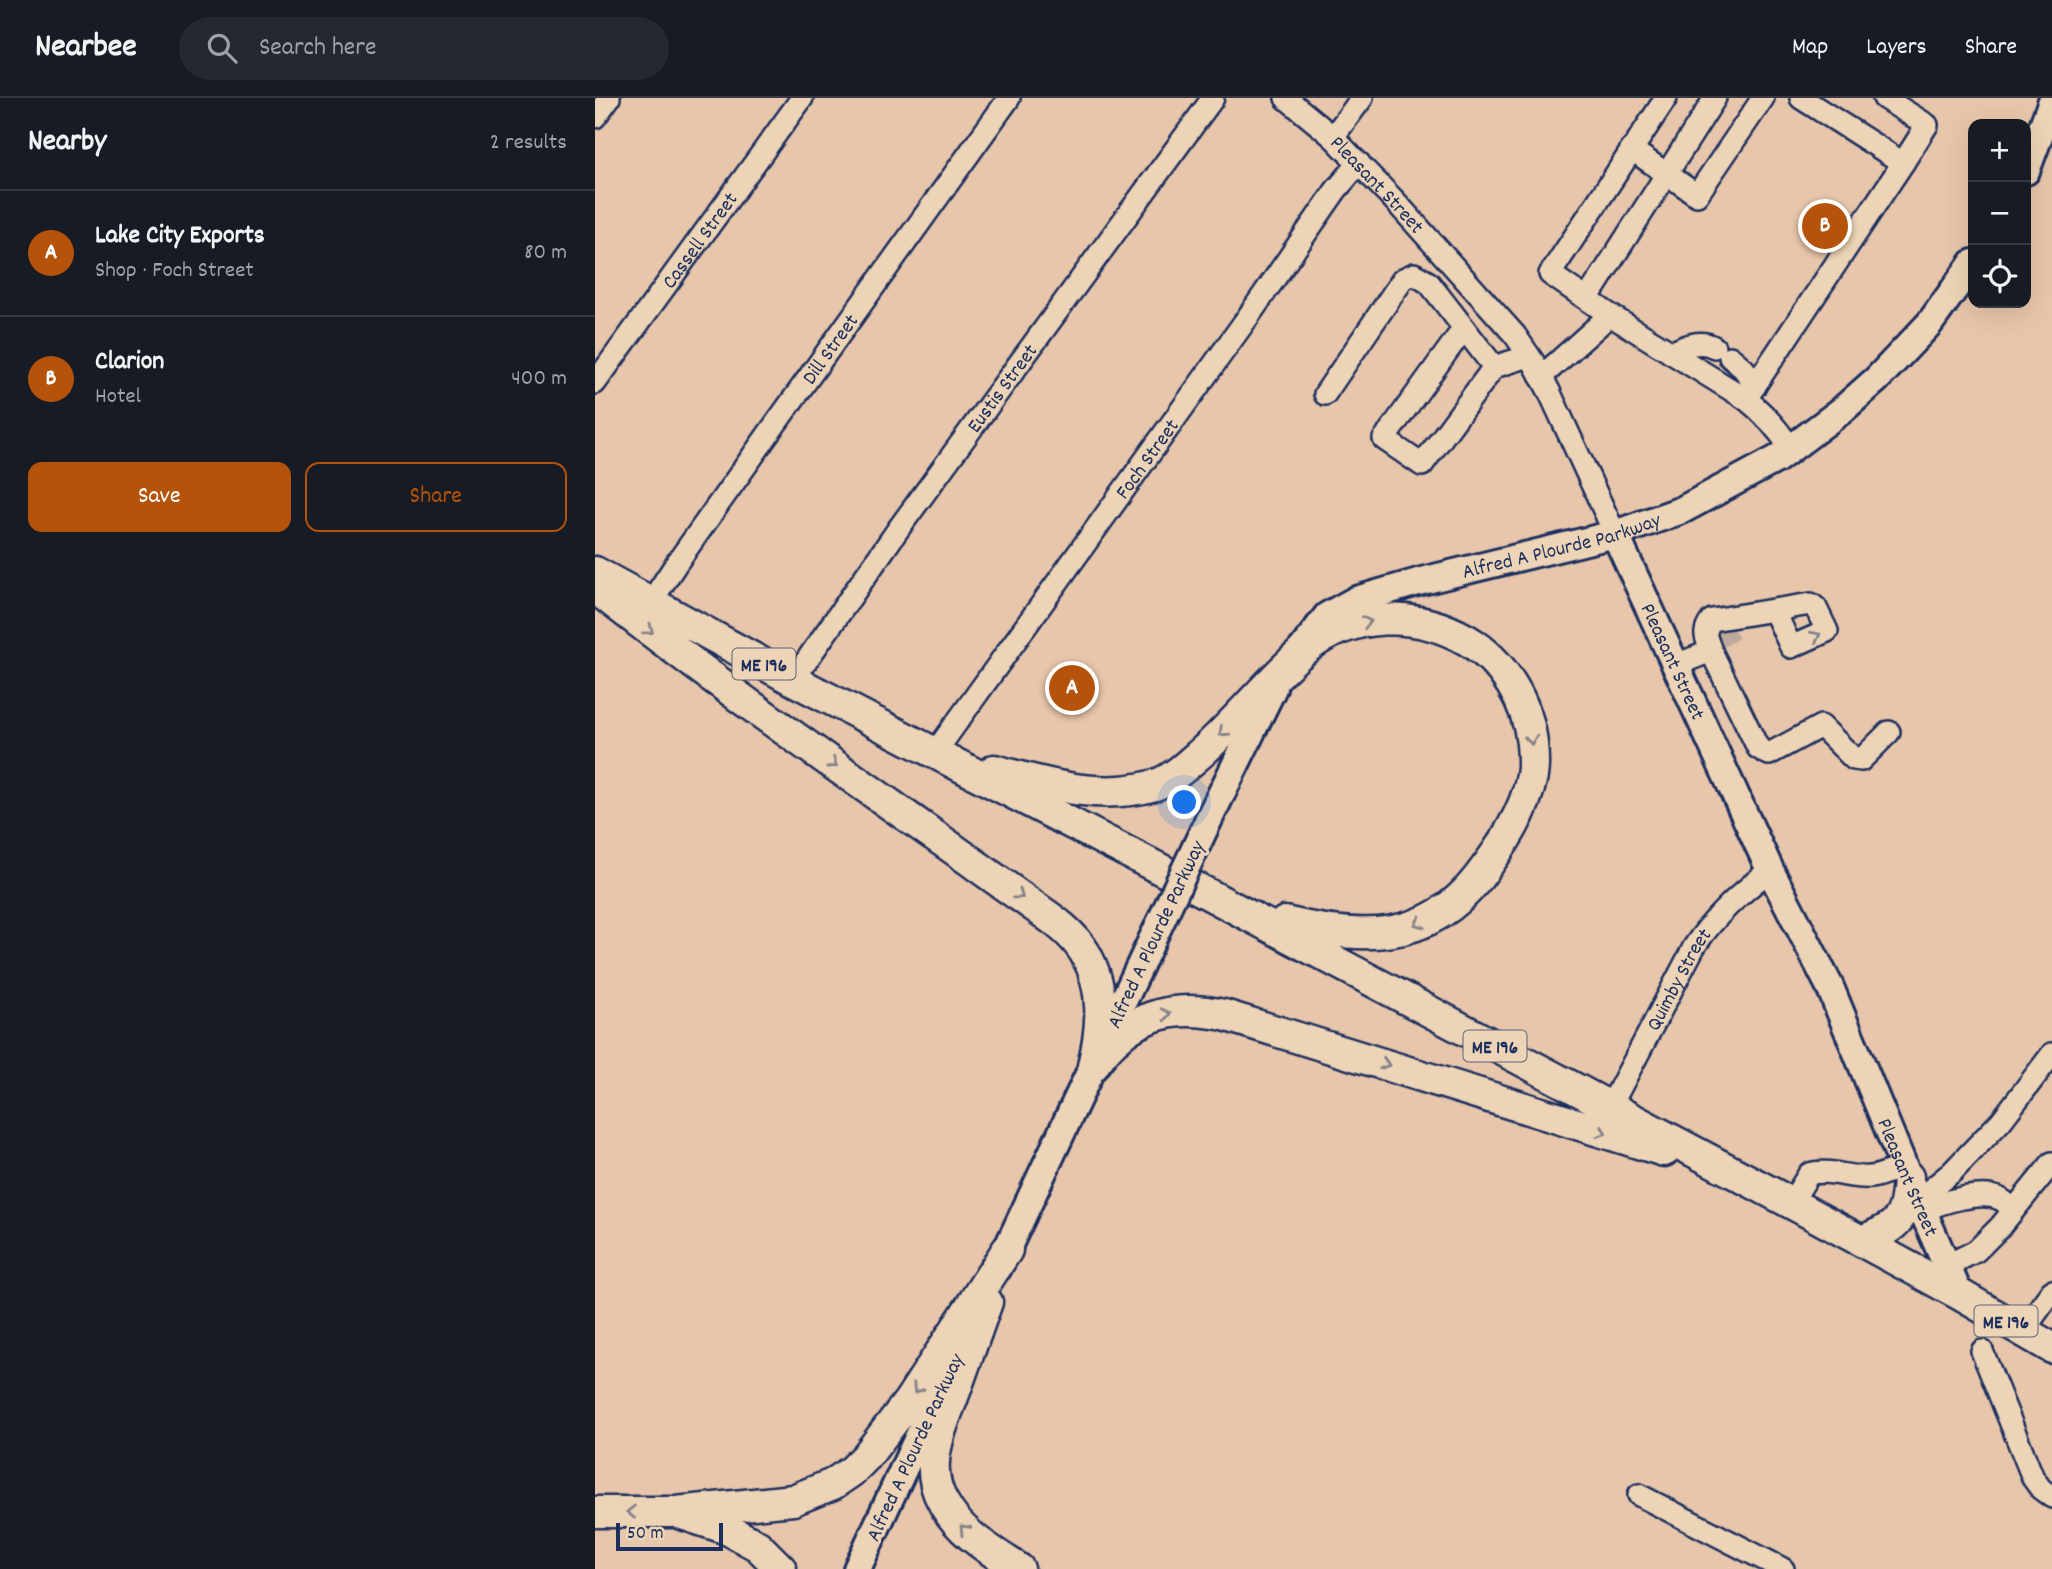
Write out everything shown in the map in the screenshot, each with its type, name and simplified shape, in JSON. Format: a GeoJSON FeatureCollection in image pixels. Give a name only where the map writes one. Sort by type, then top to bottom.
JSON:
{"type":"FeatureCollection","features":[{"type":"Feature","properties":{"kind":"highway","name":"ME 196"},"geometry":{"type":"LineString","coordinates":[[595,572],[793,680],[1241,911],[1791,1203],[2052,1348]]}},
{"type":"Feature","properties":{"kind":"highway"},"geometry":{"type":"LineString","coordinates":[[595,588],[789,733],[980,867],[1070,934],[1084,953],[1100,996],[1101,1027],[1093,1066]]}},
{"type":"Feature","properties":{"kind":"highway"},"geometry":{"type":"LineString","coordinates":[[934,754],[1068,789],[1113,793],[1157,785],[1181,770],[1225,731],[1304,650],[1345,627],[1368,621],[1416,620],[1449,631],[1470,642],[1489,657],[1511,684],[1528,720],[1533,759],[1532,775],[1523,805],[1502,844],[1468,891],[1435,917],[1416,926],[1391,932],[1366,934],[1322,931],[1241,911]]}},
{"type":"Feature","properties":{"kind":"highway"},"geometry":{"type":"LineString","coordinates":[[1093,1066],[1119,1036],[1141,1021],[1173,1012],[1200,1010],[1508,1101],[1749,1181]]}},
{"type":"Feature","properties":{"kind":"highway"},"geometry":{"type":"LineString","coordinates":[[1862,1241],[1890,1228],[1899,1220],[1913,1189]]}},
{"type":"Feature","properties":{"kind":"highway"},"geometry":{"type":"LineString","coordinates":[[595,1512],[676,1512],[767,1504],[793,1500],[843,1478],[866,1457],[909,1401],[1007,1250]]}},
{"type":"Feature","properties":{"kind":"highway"},"geometry":{"type":"LineString","coordinates":[[1007,1250],[946,1416],[934,1460],[934,1471],[942,1502],[955,1520],[972,1538],[1019,1569]]}},
{"type":"Feature","properties":{"kind":"highway"},"geometry":{"type":"LineString","coordinates":[[676,1512],[725,1528],[758,1546],[781,1569]]}},
{"type":"Feature","properties":{"kind":"main road"},"geometry":{"type":"LineString","coordinates":[[2031,159],[2052,102]]}},
{"type":"Feature","properties":{"kind":"main road","name":"Alfred A Plourde Parkway"},"geometry":{"type":"LineString","coordinates":[[857,1569],[1268,696],[1327,617],[1356,600],[1417,582],[1615,534],[1682,510],[1758,470],[1842,411],[1904,352],[1930,323],[1968,270]]}},
{"type":"Feature","properties":{"kind":"main road","name":"Pleasant Street"},"geometry":{"type":"LineString","coordinates":[[1615,534],[1770,870],[1830,987],[1959,1294]]}},
{"type":"Feature","properties":{"kind":"street"},"geometry":{"type":"LineString","coordinates":[[595,117],[609,98]]}},
{"type":"Feature","properties":{"kind":"street","name":"Cassell Street"},"geometry":{"type":"LineString","coordinates":[[595,383],[802,98]]}},
{"type":"Feature","properties":{"kind":"street","name":"Dill Street"},"geometry":{"type":"LineString","coordinates":[[651,603],[676,564],[1009,98]]}},
{"type":"Feature","properties":{"kind":"street","name":"Eustis Street"},"geometry":{"type":"LineString","coordinates":[[793,680],[899,528],[1213,98]]}},
{"type":"Feature","properties":{"kind":"street","name":"Pleasant Street"},"geometry":{"type":"LineString","coordinates":[[1286,98],[1333,137],[1359,163],[1515,335],[1541,377],[1615,534]]}},
{"type":"Feature","properties":{"kind":"street"},"geometry":{"type":"LineString","coordinates":[[1333,137],[1362,98]]}},
{"type":"Feature","properties":{"kind":"street"},"geometry":{"type":"LineString","coordinates":[[1666,98],[1550,274],[1671,353],[1751,393]]}},
{"type":"Feature","properties":{"kind":"street"},"geometry":{"type":"LineString","coordinates":[[1587,299],[1715,98]]}},
{"type":"Feature","properties":{"kind":"street"},"geometry":{"type":"LineString","coordinates":[[1631,149],[1697,195],[1763,98]]}},
{"type":"Feature","properties":{"kind":"street"},"geometry":{"type":"LineString","coordinates":[[1801,98],[1903,163]]}},
{"type":"Feature","properties":{"kind":"street"},"geometry":{"type":"LineString","coordinates":[[1751,393],[1927,125],[1885,98]]}},
{"type":"Feature","properties":{"kind":"street","name":"Foch Street"},"geometry":{"type":"LineString","coordinates":[[934,754],[1248,317],[1335,190],[1359,163]]}},
{"type":"Feature","properties":{"kind":"street"},"geometry":{"type":"LineString","coordinates":[[1325,394],[1403,279],[1414,274],[1429,282],[1494,367]]}},
{"type":"Feature","properties":{"kind":"street"},"geometry":{"type":"LineString","coordinates":[[1541,377],[1610,315]]}},
{"type":"Feature","properties":{"kind":"street"},"geometry":{"type":"LineString","coordinates":[[1464,328],[1384,439],[1422,465],[1494,367],[1529,356]]}},
{"type":"Feature","properties":{"kind":"street"},"geometry":{"type":"LineString","coordinates":[[1671,353],[1686,345],[1708,343],[1744,369],[1751,393],[1791,449]]}},
{"type":"Feature","properties":{"kind":"street"},"geometry":{"type":"LineString","coordinates":[[1676,666],[1722,635],[1774,610]]}},
{"type":"Feature","properties":{"kind":"street"},"geometry":{"type":"LineString","coordinates":[[1722,635],[1758,748],[1769,754],[1821,726],[1854,759],[1861,760],[1889,732]]}},
{"type":"Feature","properties":{"kind":"street","name":"Quimby Street"},"geometry":{"type":"LineString","coordinates":[[1610,1107],[1708,925],[1770,870]]}},
{"type":"Feature","properties":{"kind":"street"},"geometry":{"type":"LineString","coordinates":[[1913,1189],[1952,1172],[2001,1121],[2052,1054]]}},
{"type":"Feature","properties":{"kind":"street"},"geometry":{"type":"LineString","coordinates":[[1946,1266],[1976,1251],[2052,1163]]}},
{"type":"Feature","properties":{"kind":"street"},"geometry":{"type":"LineString","coordinates":[[1791,1203],[1809,1174],[1820,1171],[1852,1177],[1874,1177],[1913,1189],[1936,1204],[1978,1196],[2000,1199],[2013,1211]]}},
{"type":"Feature","properties":{"kind":"street"},"geometry":{"type":"LineString","coordinates":[[2023,1331],[2050,1297]]}},
{"type":"Feature","properties":{"kind":"street"},"geometry":{"type":"LineString","coordinates":[[1982,1351],[2029,1470],[2041,1489],[2052,1497]]}},
{"type":"Feature","properties":{"kind":"street"},"geometry":{"type":"LineString","coordinates":[[1639,1495],[1783,1569]]}},
{"type":"Feature","properties":{"kind":"tunnel"},"geometry":{"type":"LineString","coordinates":[[1717,639],[1733,629]]}},
{"type":"Feature","properties":{"kind":"place","name":"Clarion"},"geometry":{"type":"Point","coordinates":[1825,226]}},
{"type":"Feature","properties":{"kind":"place","name":"Lake City Exports"},"geometry":{"type":"Point","coordinates":[1072,688]}}]}
